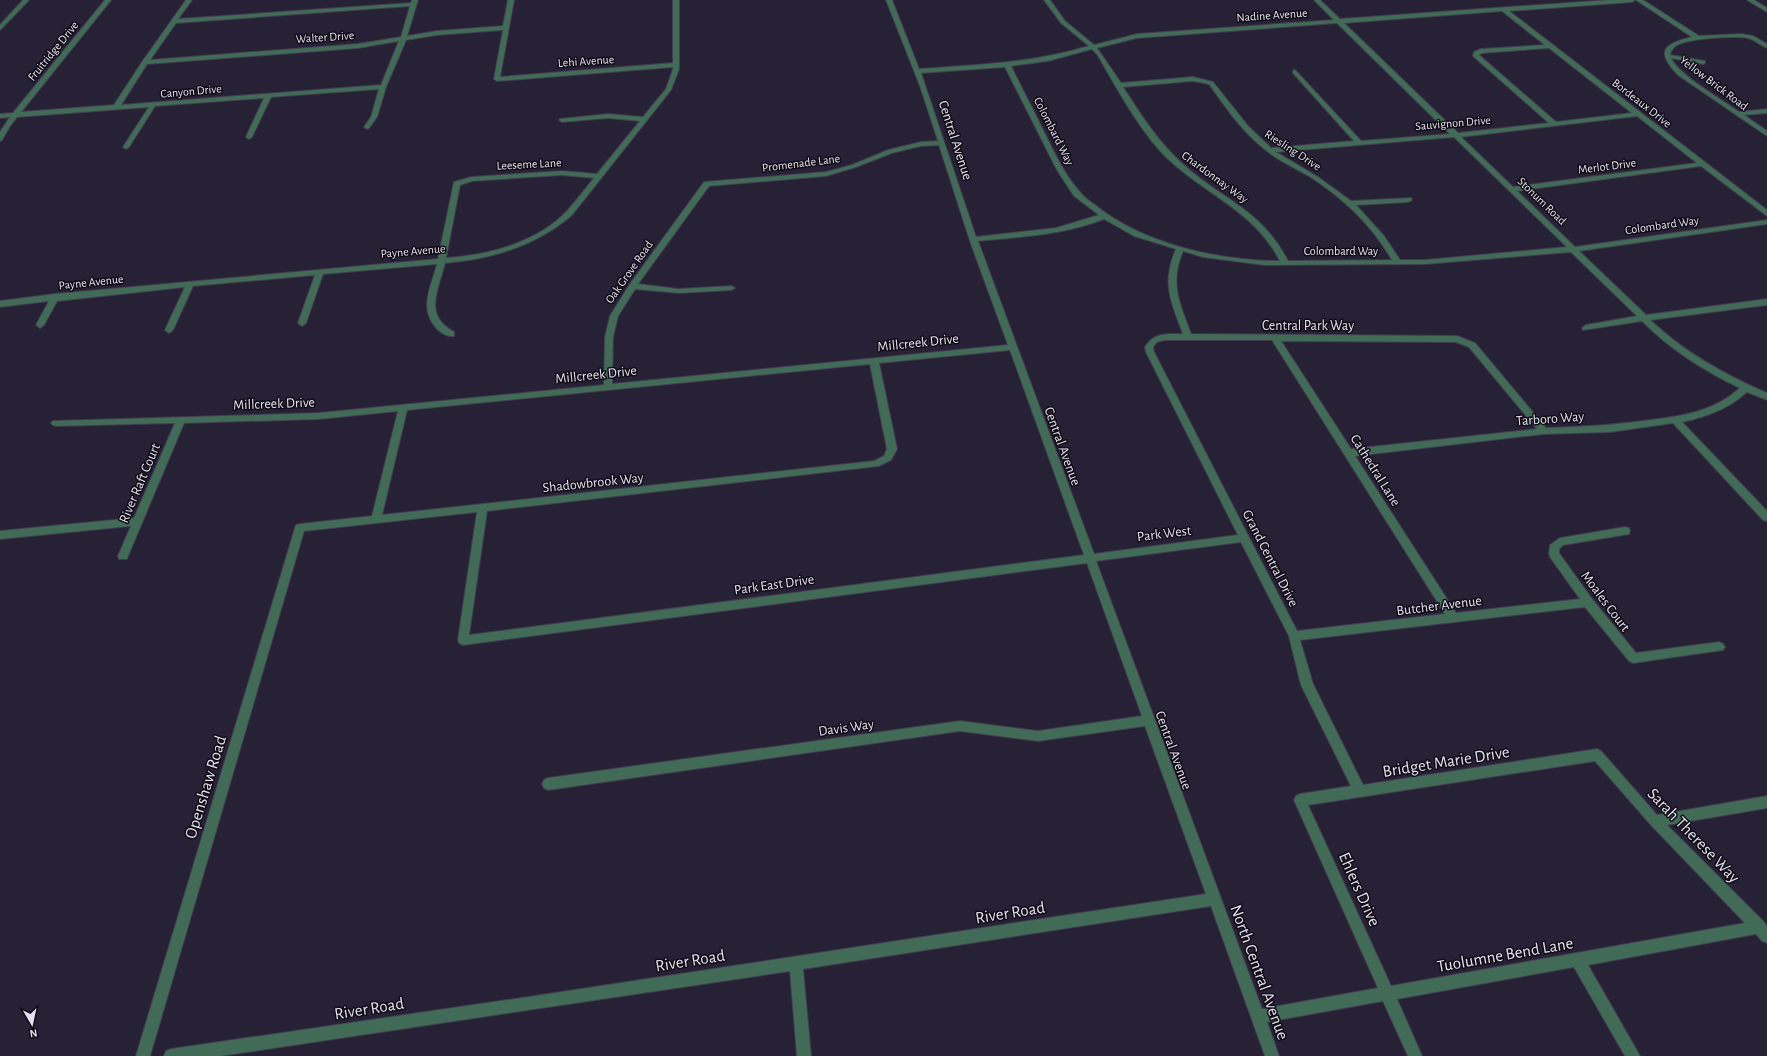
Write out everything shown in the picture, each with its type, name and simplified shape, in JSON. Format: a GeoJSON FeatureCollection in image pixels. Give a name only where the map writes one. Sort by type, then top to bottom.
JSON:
{"type":"FeatureCollection","features":[{"type":"Feature","properties":{"kind":"street"},"geometry":{"type":"LineString","coordinates":[[0,28],[26,0]]}},
{"type":"Feature","properties":{"kind":"street","name":"Fruitridge Drive"},"geometry":{"type":"LineString","coordinates":[[0,139],[7,125],[108,0]]}},
{"type":"Feature","properties":{"kind":"street"},"geometry":{"type":"LineString","coordinates":[[116,107],[144,62],[189,0]]}},
{"type":"Feature","properties":{"kind":"street"},"geometry":{"type":"LineString","coordinates":[[505,28],[511,0]]}},
{"type":"Feature","properties":{"kind":"street","name":"Payne Avenue"},"geometry":{"type":"LineString","coordinates":[[0,304],[55,297],[466,259],[498,252],[527,242],[541,235],[570,213],[669,89],[676,69],[676,0]]}},
{"type":"Feature","properties":{"kind":"street","name":"Central Avenue"},"geometry":{"type":"LineString","coordinates":[[889,0],[942,143],[1012,347],[1214,899]]}},
{"type":"Feature","properties":{"kind":"street","name":"Chardonnay Way"},"geometry":{"type":"LineString","coordinates":[[1047,0],[1063,22],[1093,47],[1150,133],[1167,155],[1195,179],[1254,220],[1274,241],[1284,263]]}},
{"type":"Feature","properties":{"kind":"street","name":"Stonum Road"},"geometry":{"type":"LineString","coordinates":[[1317,0],[1513,189],[1643,318],[1682,350],[1704,365],[1746,388],[1767,397]]}},
{"type":"Feature","properties":{"kind":"street","name":"Nadine Avenue"},"geometry":{"type":"LineString","coordinates":[[916,71],[1007,64],[1048,59],[1137,36],[1503,9],[1588,1],[1632,0]]}},
{"type":"Feature","properties":{"kind":"street"},"geometry":{"type":"LineString","coordinates":[[1640,0],[1697,38]]}},
{"type":"Feature","properties":{"kind":"street"},"geometry":{"type":"LineString","coordinates":[[1750,0],[1767,10]]}},
{"type":"Feature","properties":{"kind":"street"},"geometry":{"type":"LineString","coordinates":[[173,21],[414,2],[403,38],[383,87],[374,117],[367,127]]}},
{"type":"Feature","properties":{"kind":"street","name":"Bordeaux Drive"},"geometry":{"type":"LineString","coordinates":[[1503,9],[1767,214]]}},
{"type":"Feature","properties":{"kind":"street","name":"Walter Drive"},"geometry":{"type":"LineString","coordinates":[[144,62],[358,46],[437,33],[505,28]]}},
{"type":"Feature","properties":{"kind":"street","name":"Lehi Avenue"},"geometry":{"type":"LineString","coordinates":[[505,28],[497,79],[676,65]]}},
{"type":"Feature","properties":{"kind":"street","name":"Yellow Brick Road"},"geometry":{"type":"LineString","coordinates":[[1767,46],[1747,36],[1737,35],[1686,39],[1672,45],[1669,48],[1667,56],[1670,64],[1680,74],[1767,134]]}},
{"type":"Feature","properties":{"kind":"street"},"geometry":{"type":"LineString","coordinates":[[1551,46],[1481,51],[1476,54],[1478,58],[1554,124]]}},
{"type":"Feature","properties":{"kind":"street"},"geometry":{"type":"LineString","coordinates":[[1667,56],[1703,62]]}},
{"type":"Feature","properties":{"kind":"street","name":"Colombard Way"},"geometry":{"type":"LineString","coordinates":[[1007,64],[1067,182],[1077,194],[1104,216],[1137,234],[1180,249],[1235,260],[1284,263],[1398,263],[1574,249],[1767,222]]}},
{"type":"Feature","properties":{"kind":"street"},"geometry":{"type":"LineString","coordinates":[[1296,72],[1359,143]]}},
{"type":"Feature","properties":{"kind":"street","name":"Riesling Drive"},"geometry":{"type":"LineString","coordinates":[[1119,85],[1193,79],[1208,81],[1247,130],[1270,150],[1317,178],[1350,203],[1378,232],[1398,263]]}},
{"type":"Feature","properties":{"kind":"street","name":"Canyon Drive"},"geometry":{"type":"LineString","coordinates":[[0,116],[116,107],[153,106],[383,87]]}},
{"type":"Feature","properties":{"kind":"street"},"geometry":{"type":"LineString","coordinates":[[249,137],[268,96]]}},
{"type":"Feature","properties":{"kind":"street"},"geometry":{"type":"LineString","coordinates":[[126,148],[153,106]]}},
{"type":"Feature","properties":{"kind":"street"},"geometry":{"type":"LineString","coordinates":[[1737,114],[1767,111]]}},
{"type":"Feature","properties":{"kind":"street","name":"Sauvignon Drive"},"geometry":{"type":"LineString","coordinates":[[1270,150],[1471,134],[1638,114]]}},
{"type":"Feature","properties":{"kind":"street"},"geometry":{"type":"LineString","coordinates":[[562,120],[608,116],[645,120]]}},
{"type":"Feature","properties":{"kind":"street","name":"Promenade Lane"},"geometry":{"type":"LineString","coordinates":[[706,184],[826,174],[854,166],[890,151],[914,146],[942,143]]}},
{"type":"Feature","properties":{"kind":"street","name":"Merlot Drive"},"geometry":{"type":"LineString","coordinates":[[1513,189],[1703,164]]}},
{"type":"Feature","properties":{"kind":"street","name":"Leeseme Lane"},"geometry":{"type":"LineString","coordinates":[[442,261],[455,190],[460,182],[471,179],[562,173],[599,176]]}},
{"type":"Feature","properties":{"kind":"street","name":"Oak Grove Road"},"geometry":{"type":"LineString","coordinates":[[608,387],[611,325],[614,316],[633,286],[706,184]]}},
{"type":"Feature","properties":{"kind":"street"},"geometry":{"type":"LineString","coordinates":[[1350,203],[1408,200]]}},
{"type":"Feature","properties":{"kind":"street"},"geometry":{"type":"LineString","coordinates":[[974,239],[1062,230],[1104,216]]}},
{"type":"Feature","properties":{"kind":"street"},"geometry":{"type":"LineString","coordinates":[[1180,249],[1172,269],[1171,286],[1174,300],[1188,337]]}},
{"type":"Feature","properties":{"kind":"street"},"geometry":{"type":"LineString","coordinates":[[442,261],[430,305],[431,313],[435,321],[451,334]]}},
{"type":"Feature","properties":{"kind":"street"},"geometry":{"type":"LineString","coordinates":[[302,323],[320,272]]}},
{"type":"Feature","properties":{"kind":"street"},"geometry":{"type":"LineString","coordinates":[[169,330],[190,284]]}},
{"type":"Feature","properties":{"kind":"street"},"geometry":{"type":"LineString","coordinates":[[633,286],[679,291],[731,288]]}},
{"type":"Feature","properties":{"kind":"street"},"geometry":{"type":"LineString","coordinates":[[40,325],[55,297]]}},
{"type":"Feature","properties":{"kind":"street"},"geometry":{"type":"LineString","coordinates":[[1586,328],[1643,318],[1767,302]]}},
{"type":"Feature","properties":{"kind":"street","name":"Central Park Way"},"geometry":{"type":"LineString","coordinates":[[1152,342],[1158,338],[1165,337],[1450,338],[1465,341],[1472,345],[1544,431]]}},
{"type":"Feature","properties":{"kind":"street","name":"Cathedral Lane"},"geometry":{"type":"LineString","coordinates":[[1275,338],[1453,617]]}},
{"type":"Feature","properties":{"kind":"street","name":"Grand Central Drive"},"geometry":{"type":"LineString","coordinates":[[1152,342],[1149,347],[1150,352],[1294,636],[1307,685],[1360,791]]}},
{"type":"Feature","properties":{"kind":"street","name":"Millcreek Drive"},"geometry":{"type":"LineString","coordinates":[[56,423],[319,416],[1012,347]]}},
{"type":"Feature","properties":{"kind":"street","name":"Shadowbrook Way"},"geometry":{"type":"LineString","coordinates":[[300,528],[876,464],[888,458],[892,449],[874,361]]}},
{"type":"Feature","properties":{"kind":"street","name":"Tarboro Way"},"geometry":{"type":"LineString","coordinates":[[1348,453],[1544,431],[1610,429],[1675,420],[1699,415],[1718,408],[1736,398],[1746,388]]}},
{"type":"Feature","properties":{"kind":"street"},"geometry":{"type":"LineString","coordinates":[[376,520],[403,408]]}},
{"type":"Feature","properties":{"kind":"street","name":"River Raft Court"},"geometry":{"type":"LineString","coordinates":[[123,556],[182,420]]}},
{"type":"Feature","properties":{"kind":"street"},"geometry":{"type":"LineString","coordinates":[[1675,420],[1767,517]]}},
{"type":"Feature","properties":{"kind":"street","name":"Park East Drive"},"geometry":{"type":"LineString","coordinates":[[483,508],[463,640],[1089,557]]}},
{"type":"Feature","properties":{"kind":"street"},"geometry":{"type":"LineString","coordinates":[[0,534],[138,521]]}},
{"type":"Feature","properties":{"kind":"street","name":"Openshaw Road"},"geometry":{"type":"LineString","coordinates":[[143,1056],[300,528]]}},
{"type":"Feature","properties":{"kind":"street","name":"Moales Court"},"geometry":{"type":"LineString","coordinates":[[1625,531],[1560,542],[1554,548],[1554,554],[1588,602],[1633,658],[1719,647]]}},
{"type":"Feature","properties":{"kind":"street","name":"Park West"},"geometry":{"type":"LineString","coordinates":[[1089,557],[1244,538]]}},
{"type":"Feature","properties":{"kind":"street","name":"Butcher Avenue"},"geometry":{"type":"LineString","coordinates":[[1294,636],[1588,602]]}},
{"type":"Feature","properties":{"kind":"street","name":"Davis Way"},"geometry":{"type":"LineString","coordinates":[[548,784],[960,726],[1038,736],[1148,720]]}},
{"type":"Feature","properties":{"kind":"street","name":"Bridget Marie Drive"},"geometry":{"type":"LineString","coordinates":[[1300,800],[1597,755]]}},
{"type":"Feature","properties":{"kind":"street","name":"Sarah Therese Way"},"geometry":{"type":"LineString","coordinates":[[1597,755],[1655,821],[1763,932]]}},
{"type":"Feature","properties":{"kind":"street","name":"Ehlers Drive"},"geometry":{"type":"LineString","coordinates":[[1300,800],[1415,1056]]}},
{"type":"Feature","properties":{"kind":"street"},"geometry":{"type":"LineString","coordinates":[[1655,821],[1767,802]]}},
{"type":"Feature","properties":{"kind":"street","name":"River Road"},"geometry":{"type":"LineString","coordinates":[[171,1056],[528,1004],[1214,899]]}},
{"type":"Feature","properties":{"kind":"street","name":"North Central Avenue"},"geometry":{"type":"LineString","coordinates":[[1214,899],[1272,1056]]}},
{"type":"Feature","properties":{"kind":"street","name":"Tuolumne Bend Lane"},"geometry":{"type":"LineString","coordinates":[[1257,1017],[1577,959],[1763,932]]}},
{"type":"Feature","properties":{"kind":"street"},"geometry":{"type":"LineString","coordinates":[[1577,959],[1633,1056]]}},
{"type":"Feature","properties":{"kind":"street"},"geometry":{"type":"LineString","coordinates":[[796,962],[804,1056]]}}]}
